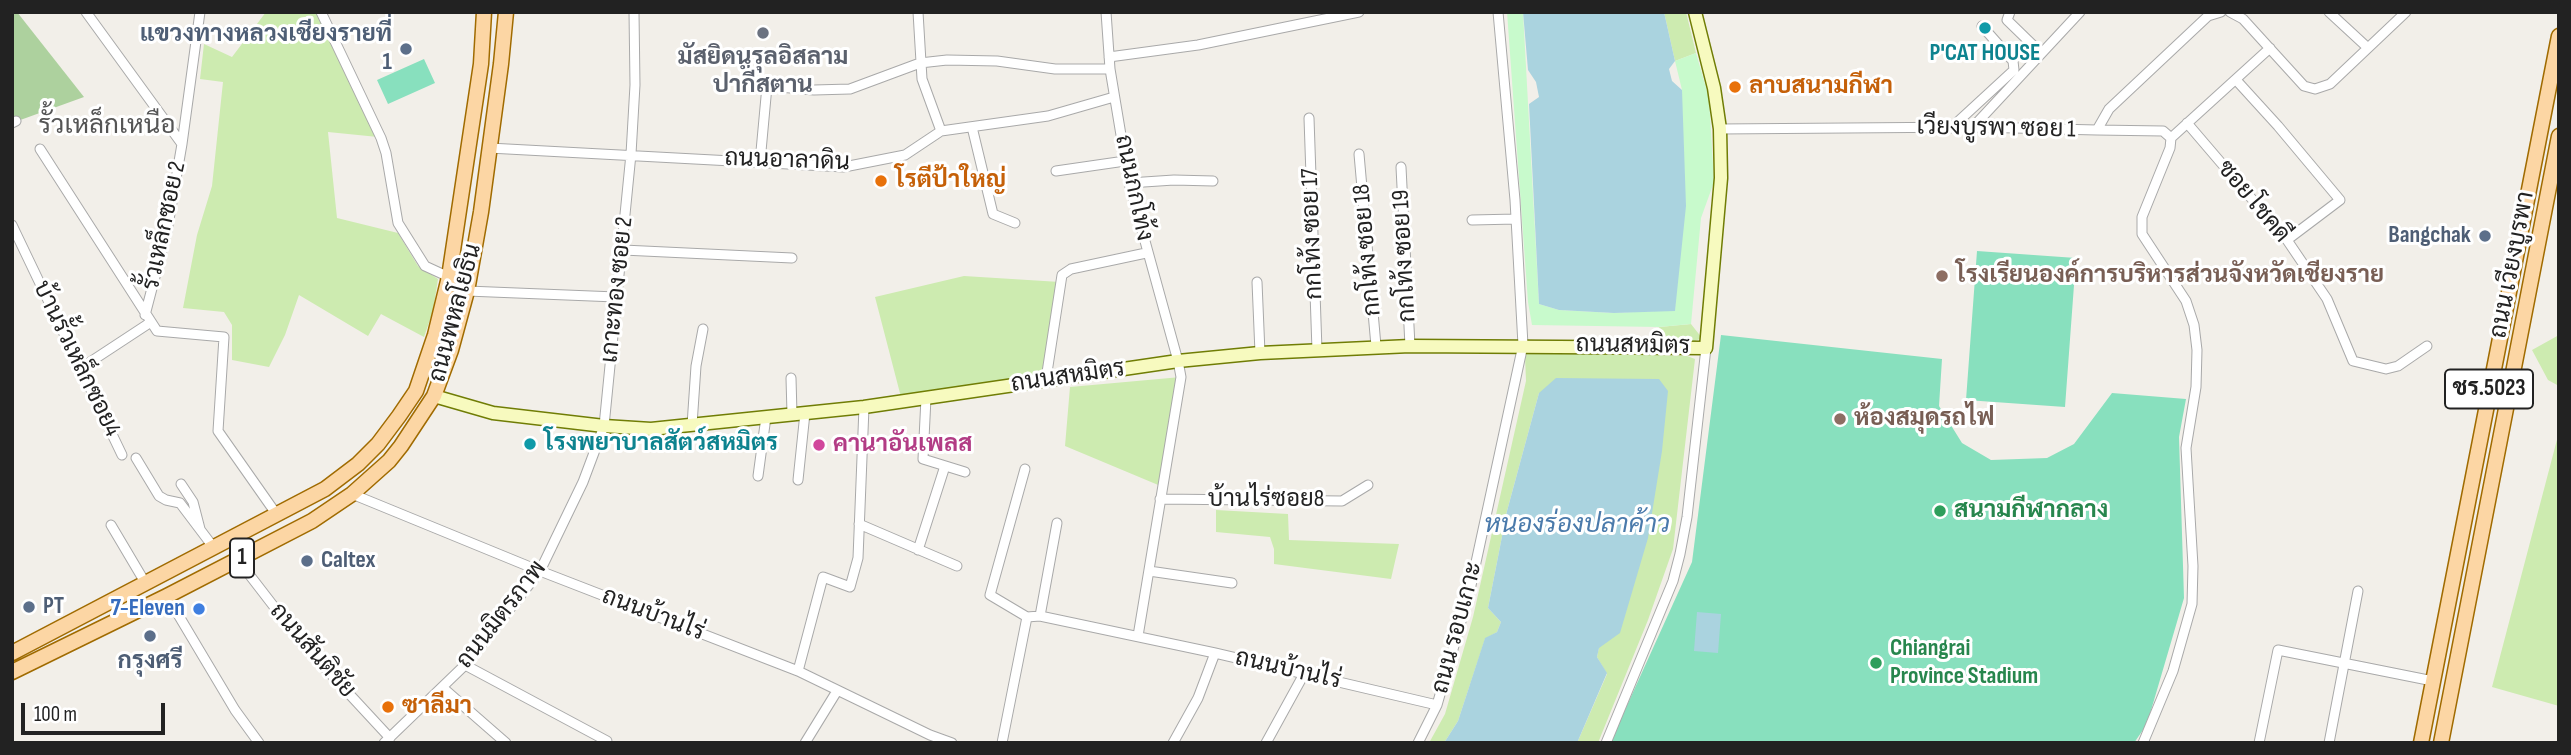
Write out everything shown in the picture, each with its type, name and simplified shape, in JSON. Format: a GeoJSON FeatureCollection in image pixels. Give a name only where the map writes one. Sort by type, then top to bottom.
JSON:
{"type":"FeatureCollection","features":[{"type":"Feature","properties":{"kind":"main road","name":"ถนนพหลโยธิน"},"geometry":{"type":"LineString","coordinates":[[12,653],[325,489],[358,464],[378,444],[416,391],[435,335],[449,277],[481,64],[484,12]]}},
{"type":"Feature","properties":{"kind":"main road","name":"ถนนพหลโยธิน"},"geometry":{"type":"LineString","coordinates":[[12,672],[167,597],[312,521],[352,494],[389,461],[434,397],[451,350],[467,291],[501,64],[506,12]]}},
{"type":"Feature","properties":{"kind":"main road","name":"ถนน เวียงบูรพา"},"geometry":{"type":"LineString","coordinates":[[2421,743],[2559,36]]}},
{"type":"Feature","properties":{"kind":"main road","name":"ถนน เวียงบูรพา"},"geometry":{"type":"LineString","coordinates":[[2441,743],[2559,136]]}},
{"type":"Feature","properties":{"kind":"main road"},"geometry":{"type":"LineString","coordinates":[[416,391],[434,397]]}},
{"type":"Feature","properties":{"kind":"street"},"geometry":{"type":"LineString","coordinates":[[86,12],[182,144]]}},
{"type":"Feature","properties":{"kind":"street","name":"รั้วเหล็กซอย 2"},"geometry":{"type":"LineString","coordinates":[[148,319],[182,144],[200,12]]}},
{"type":"Feature","properties":{"kind":"street"},"geometry":{"type":"LineString","coordinates":[[321,12],[381,138],[398,223],[425,266],[449,277]]}},
{"type":"Feature","properties":{"kind":"street","name":"เกาะทอง ซอย 2"},"geometry":{"type":"LineString","coordinates":[[604,426],[631,154],[635,85],[634,12]]}},
{"type":"Feature","properties":{"kind":"street"},"geometry":{"type":"LineString","coordinates":[[918,12],[922,79],[941,131]]}},
{"type":"Feature","properties":{"kind":"street","name":"ถนนกกโท้ง"},"geometry":{"type":"LineString","coordinates":[[1106,12],[1110,69],[1129,183],[1146,253],[1178,361]]}},
{"type":"Feature","properties":{"kind":"street"},"geometry":{"type":"LineString","coordinates":[[1109,57],[1198,45],[1359,12]]}},
{"type":"Feature","properties":{"kind":"street","name":"ถนน รอบเกาะ"},"geometry":{"type":"LineString","coordinates":[[1418,743],[1437,705],[1470,590],[1523,345],[1516,219],[1498,12]]}},
{"type":"Feature","properties":{"kind":"street"},"geometry":{"type":"LineString","coordinates":[[1606,743],[1673,581],[1687,517],[1721,178],[1720,129],[1714,88],[1695,12]]}},
{"type":"Feature","properties":{"kind":"street"},"geometry":{"type":"LineString","coordinates":[[2010,12],[2007,20],[2041,52]]}},
{"type":"Feature","properties":{"kind":"street"},"geometry":{"type":"LineString","coordinates":[[1973,127],[2080,12]]}},
{"type":"Feature","properties":{"kind":"street","name":"เวียงบูรพา ซอย 1"},"geometry":{"type":"LineString","coordinates":[[1720,129],[1973,127],[2097,130],[2109,109],[2208,16],[2221,12]]}},
{"type":"Feature","properties":{"kind":"street"},"geometry":{"type":"LineString","coordinates":[[2230,12],[2243,19],[2304,86],[2315,89],[2330,84],[2406,12]]}},
{"type":"Feature","properties":{"kind":"street"},"geometry":{"type":"LineString","coordinates":[[2329,12],[2368,48]]}},
{"type":"Feature","properties":{"kind":"street"},"geometry":{"type":"LineString","coordinates":[[1951,128],[2014,70],[2013,61],[1982,26]]}},
{"type":"Feature","properties":{"kind":"street"},"geometry":{"type":"LineString","coordinates":[[2143,743],[2173,671],[2192,604],[2193,566],[2186,448],[2196,387],[2197,350],[2194,325],[2186,301],[2142,234],[2142,217],[2170,148],[2171,138],[2270,48]]}},
{"type":"Feature","properties":{"kind":"street"},"geometry":{"type":"LineString","coordinates":[[760,162],[766,86],[814,90],[850,89],[920,63],[947,60],[997,61],[1055,69],[1110,69]]}},
{"type":"Feature","properties":{"kind":"street"},"geometry":{"type":"LineString","coordinates":[[2237,80],[2340,200],[2287,240]]}},
{"type":"Feature","properties":{"kind":"street","name":"ถนนอาลาดิน"},"geometry":{"type":"LineString","coordinates":[[489,148],[844,167],[905,155],[941,131],[1048,116],[1114,97]]}},
{"type":"Feature","properties":{"kind":"street","name":"กกโท้ง ซอย 17"},"geometry":{"type":"LineString","coordinates":[[1309,118],[1317,350]]}},
{"type":"Feature","properties":{"kind":"street","name":"ซอย โชคดี"},"geometry":{"type":"LineString","coordinates":[[2187,123],[2287,240],[2327,299],[2353,361],[2386,369],[2398,366],[2427,346]]}},
{"type":"Feature","properties":{"kind":"street"},"geometry":{"type":"LineString","coordinates":[[972,127],[993,214],[1015,223]]}},
{"type":"Feature","properties":{"kind":"street"},"geometry":{"type":"LineString","coordinates":[[2097,130],[2163,131],[2171,138]]}},
{"type":"Feature","properties":{"kind":"street"},"geometry":{"type":"LineString","coordinates":[[40,149],[157,331],[224,337],[218,431],[277,515]]}},
{"type":"Feature","properties":{"kind":"street","name":"กกโท้ง ซอย 18"},"geometry":{"type":"LineString","coordinates":[[1359,155],[1376,346]]}},
{"type":"Feature","properties":{"kind":"street"},"geometry":{"type":"LineString","coordinates":[[1056,171],[1125,161]]}},
{"type":"Feature","properties":{"kind":"street","name":"กกโท้ง ซอย 19"},"geometry":{"type":"LineString","coordinates":[[1401,167],[1410,346]]}},
{"type":"Feature","properties":{"kind":"street"},"geometry":{"type":"LineString","coordinates":[[1129,183],[1213,181]]}},
{"type":"Feature","properties":{"kind":"street"},"geometry":{"type":"LineString","coordinates":[[1472,220],[1516,219]]}},
{"type":"Feature","properties":{"kind":"street","name":"บ้านรั้วเหล็กซอย4"},"geometry":{"type":"LineString","coordinates":[[12,225],[122,455]]}},
{"type":"Feature","properties":{"kind":"street"},"geometry":{"type":"LineString","coordinates":[[623,250],[792,258]]}},
{"type":"Feature","properties":{"kind":"street"},"geometry":{"type":"LineString","coordinates":[[1046,379],[1062,275],[1071,270],[1146,253]]}},
{"type":"Feature","properties":{"kind":"street"},"geometry":{"type":"LineString","coordinates":[[1256,282],[1260,353]]}},
{"type":"Feature","properties":{"kind":"street"},"geometry":{"type":"LineString","coordinates":[[467,291],[616,297]]}},
{"type":"Feature","properties":{"kind":"street"},"geometry":{"type":"LineString","coordinates":[[80,368],[148,319]]}},
{"type":"Feature","properties":{"kind":"street"},"geometry":{"type":"LineString","coordinates":[[692,425],[696,366],[702,329]]}},
{"type":"Feature","properties":{"kind":"street","name":"ถนนสหมิตร"},"geometry":{"type":"LineString","coordinates":[[434,397],[493,413],[651,429],[864,407],[1178,361],[1260,353],[1376,346],[1706,348]]}},
{"type":"Feature","properties":{"kind":"street"},"geometry":{"type":"LineString","coordinates":[[1138,636],[1181,377],[1178,361]]}},
{"type":"Feature","properties":{"kind":"street"},"geometry":{"type":"LineString","coordinates":[[791,378],[799,414],[798,480]]}},
{"type":"Feature","properties":{"kind":"street"},"geometry":{"type":"LineString","coordinates":[[926,398],[923,459],[965,472]]}},
{"type":"Feature","properties":{"kind":"street"},"geometry":{"type":"LineString","coordinates":[[798,671],[823,577],[850,587],[858,558],[864,407]]}},
{"type":"Feature","properties":{"kind":"street"},"geometry":{"type":"LineString","coordinates":[[758,476],[766,417]]}},
{"type":"Feature","properties":{"kind":"street","name":"ถนนมิตรภาพ"},"geometry":{"type":"LineString","coordinates":[[387,741],[466,665],[540,572],[583,482],[604,426]]}},
{"type":"Feature","properties":{"kind":"street"},"geometry":{"type":"LineString","coordinates":[[136,458],[159,496],[180,503],[214,548]]}},
{"type":"Feature","properties":{"kind":"street"},"geometry":{"type":"LineString","coordinates":[[918,550],[945,466]]}},
{"type":"Feature","properties":{"kind":"street"},"geometry":{"type":"LineString","coordinates":[[1002,743],[1027,617],[990,595],[1025,469]]}},
{"type":"Feature","properties":{"kind":"street"},"geometry":{"type":"LineString","coordinates":[[181,484],[197,509],[201,531]]}},
{"type":"Feature","properties":{"kind":"street","name":"บ้านไร่ซอย8"},"geometry":{"type":"LineString","coordinates":[[1160,499],[1342,501],[1368,485]]}},
{"type":"Feature","properties":{"kind":"street","name":"ถนนบ้านไร่"},"geometry":{"type":"LineString","coordinates":[[352,494],[540,572],[798,671],[927,739],[952,743]]}},
{"type":"Feature","properties":{"kind":"street"},"geometry":{"type":"LineString","coordinates":[[1040,616],[1057,523]]}},
{"type":"Feature","properties":{"kind":"street"},"geometry":{"type":"LineString","coordinates":[[859,524],[957,566]]}},
{"type":"Feature","properties":{"kind":"street"},"geometry":{"type":"LineString","coordinates":[[111,525],[146,584]]}},
{"type":"Feature","properties":{"kind":"street","name":"ถนนสันติชัย"},"geometry":{"type":"LineString","coordinates":[[238,560],[302,643],[387,741]]}},
{"type":"Feature","properties":{"kind":"street"},"geometry":{"type":"LineString","coordinates":[[1149,571],[1232,583]]}},
{"type":"Feature","properties":{"kind":"street"},"geometry":{"type":"LineString","coordinates":[[2329,743],[2358,591]]}},
{"type":"Feature","properties":{"kind":"street"},"geometry":{"type":"LineString","coordinates":[[167,597],[235,710],[259,743]]}},
{"type":"Feature","properties":{"kind":"street","name":"ถนนบ้านไร่"},"geometry":{"type":"LineString","coordinates":[[1027,617],[1040,616],[1138,636],[1437,705]]}},
{"type":"Feature","properties":{"kind":"street"},"geometry":{"type":"LineString","coordinates":[[2259,743],[2278,650],[2433,681]]}},
{"type":"Feature","properties":{"kind":"street"},"geometry":{"type":"LineString","coordinates":[[1173,743],[1198,698],[1215,653]]}},
{"type":"Feature","properties":{"kind":"street"},"geometry":{"type":"LineString","coordinates":[[466,665],[607,741]]}},
{"type":"Feature","properties":{"kind":"street"},"geometry":{"type":"LineString","coordinates":[[1266,743],[1304,674]]}},
{"type":"Feature","properties":{"kind":"street"},"geometry":{"type":"LineString","coordinates":[[443,688],[506,743]]}},
{"type":"Feature","properties":{"kind":"street"},"geometry":{"type":"LineString","coordinates":[[805,743],[837,691]]}},
{"type":"Feature","properties":{"kind":"green space"},"geometry":{"type":"Polygon","coordinates":[[[12,12],[17,12],[84,97],[12,123],[12,12]]]}},
{"type":"Feature","properties":{"kind":"green space"},"geometry":{"type":"Polygon","coordinates":[[[266,12],[317,12],[378,137],[328,132],[337,218],[398,233],[418,266],[438,279],[433,311],[424,337],[381,314],[368,336],[299,295],[285,335],[269,367],[232,360],[232,325],[224,312],[183,308],[197,235],[212,186],[223,82],[200,79],[204,44],[232,57],[266,12]]]}},
{"type":"Feature","properties":{"kind":"green space"},"geometry":{"type":"Polygon","coordinates":[[[1507,12],[1523,12],[1539,304],[1559,310],[1614,313],[1675,310],[1682,90],[1675,61],[1696,53],[1709,98],[1714,182],[1701,218],[1691,324],[1659,327],[1532,325],[1528,302],[1507,12]]]}},
{"type":"Feature","properties":{"kind":"green space"},"geometry":{"type":"Polygon","coordinates":[[[1664,12],[1686,12],[1696,53],[1675,61],[1664,12]]]}},
{"type":"Feature","properties":{"kind":"green space"},"geometry":{"type":"Polygon","coordinates":[[[424,59],[435,83],[388,104],[377,80],[424,59]]]}},
{"type":"Feature","properties":{"kind":"green space"},"geometry":{"type":"Polygon","coordinates":[[[1977,251],[2076,258],[2065,407],[1966,400],[1977,251]]]}},
{"type":"Feature","properties":{"kind":"green space"},"geometry":{"type":"Polygon","coordinates":[[[964,276],[1060,282],[1046,379],[902,401],[875,297],[964,276]]]}},
{"type":"Feature","properties":{"kind":"green space"},"geometry":{"type":"Polygon","coordinates":[[[1691,324],[1702,338],[1688,344],[1666,344],[1659,327],[1691,324]]]}},
{"type":"Feature","properties":{"kind":"green space","name":"สนามกีฬากลาง"},"geometry":{"type":"Polygon","coordinates":[[[1721,335],[1942,359],[1939,406],[1962,443],[1991,460],[2047,458],[2074,444],[2112,393],[2186,399],[2179,437],[2184,598],[2147,724],[2134,743],[1610,743],[1692,562],[1721,335]]]}},
{"type":"Feature","properties":{"kind":"green space"},"geometry":{"type":"Polygon","coordinates":[[[2559,335],[2559,386],[2548,380],[2532,350],[2559,335]]]}},
{"type":"Feature","properties":{"kind":"green space"},"geometry":{"type":"Polygon","coordinates":[[[1528,352],[1687,356],[1695,359],[1673,549],[1648,620],[1598,743],[1577,743],[1607,674],[1597,657],[1599,647],[1539,393],[1507,511],[1488,608],[1501,622],[1497,632],[1485,639],[1458,721],[1444,743],[1429,743],[1445,714],[1473,617],[1526,381],[1525,356],[1528,352]]]}},
{"type":"Feature","properties":{"kind":"green space"},"geometry":{"type":"Polygon","coordinates":[[[1181,377],[1163,487],[1065,446],[1070,387],[1181,377]]]}},
{"type":"Feature","properties":{"kind":"green space"},"geometry":{"type":"Polygon","coordinates":[[[2559,432],[2559,706],[2492,687],[2559,432]]]}},
{"type":"Feature","properties":{"kind":"green space"},"geometry":{"type":"Polygon","coordinates":[[[1216,510],[1288,514],[1289,540],[1399,544],[1391,579],[1274,564],[1274,549],[1270,537],[1216,532],[1216,510]]]}},
{"type":"Feature","properties":{"kind":"water"},"geometry":{"type":"Polygon","coordinates":[[[1523,12],[1664,12],[1675,61],[1669,69],[1672,81],[1682,90],[1686,206],[1675,311],[1614,313],[1559,310],[1539,304],[1529,104],[1539,97],[1536,82],[1528,70],[1523,12]]]}},
{"type":"Feature","properties":{"kind":"water","name":"หนองร่องปลาค้าว"},"geometry":{"type":"Polygon","coordinates":[[[1556,378],[1659,379],[1668,391],[1662,451],[1648,538],[1620,633],[1599,648],[1597,657],[1607,673],[1577,743],[1444,743],[1458,721],[1485,638],[1497,632],[1501,622],[1488,608],[1507,511],[1539,393],[1556,378]]]}},
{"type":"Feature","properties":{"kind":"water"},"geometry":{"type":"Polygon","coordinates":[[[1697,612],[1721,614],[1718,653],[1694,651],[1697,612]]]}},
{"type":"Feature","properties":{"kind":"place","name":"P'CAT HOUSE"},"geometry":{"type":"Point","coordinates":[1985,28]}},
{"type":"Feature","properties":{"kind":"place","name":"มัสยิดนูรุลอิสลาม ปากีสตาน"},"geometry":{"type":"Point","coordinates":[763,33]}},
{"type":"Feature","properties":{"kind":"place","name":"แขวงทางหลวงเชียงรายที่ 1"},"geometry":{"type":"Point","coordinates":[406,49]}},
{"type":"Feature","properties":{"kind":"place","name":"ลาบสนามกีฬา"},"geometry":{"type":"Point","coordinates":[1735,87]}},
{"type":"Feature","properties":{"kind":"place","name":"โรตีป้าใหญ่"},"geometry":{"type":"Point","coordinates":[881,181]}},
{"type":"Feature","properties":{"kind":"place","name":"Bangchak"},"geometry":{"type":"Point","coordinates":[2485,236]}},
{"type":"Feature","properties":{"kind":"place","name":"โรงเรียนองค์การบริหารส่วนจังหวัดเชียงราย"},"geometry":{"type":"Point","coordinates":[1942,276]}},
{"type":"Feature","properties":{"kind":"place","name":"ห้องสมุดรถไฟ"},"geometry":{"type":"Point","coordinates":[1840,419]}},
{"type":"Feature","properties":{"kind":"place","name":"โรงพยาบาลสัตว์สหมิตร"},"geometry":{"type":"Point","coordinates":[530,444]}},
{"type":"Feature","properties":{"kind":"place","name":"คานาอันเพลส"},"geometry":{"type":"Point","coordinates":[819,445]}},
{"type":"Feature","properties":{"kind":"place","name":"สนามกีฬากลาง"},"geometry":{"type":"Point","coordinates":[1940,511]}},
{"type":"Feature","properties":{"kind":"place","name":"Caltex"},"geometry":{"type":"Point","coordinates":[307,561]}},
{"type":"Feature","properties":{"kind":"place","name":"PT"},"geometry":{"type":"Point","coordinates":[29,607]}},
{"type":"Feature","properties":{"kind":"place","name":"7-Eleven"},"geometry":{"type":"Point","coordinates":[199,609]}},
{"type":"Feature","properties":{"kind":"place","name":"กรุงศรี"},"geometry":{"type":"Point","coordinates":[150,636]}},
{"type":"Feature","properties":{"kind":"place","name":"Chiangrai Province Stadium"},"geometry":{"type":"Point","coordinates":[1876,663]}},
{"type":"Feature","properties":{"kind":"place","name":"ซาลีมา"},"geometry":{"type":"Point","coordinates":[388,707]}},
{"type":"Feature","properties":{"kind":"district","name":"รั้วเหล็กเหนือ"},"geometry":{"type":"Point","coordinates":[107,126]}}]}
